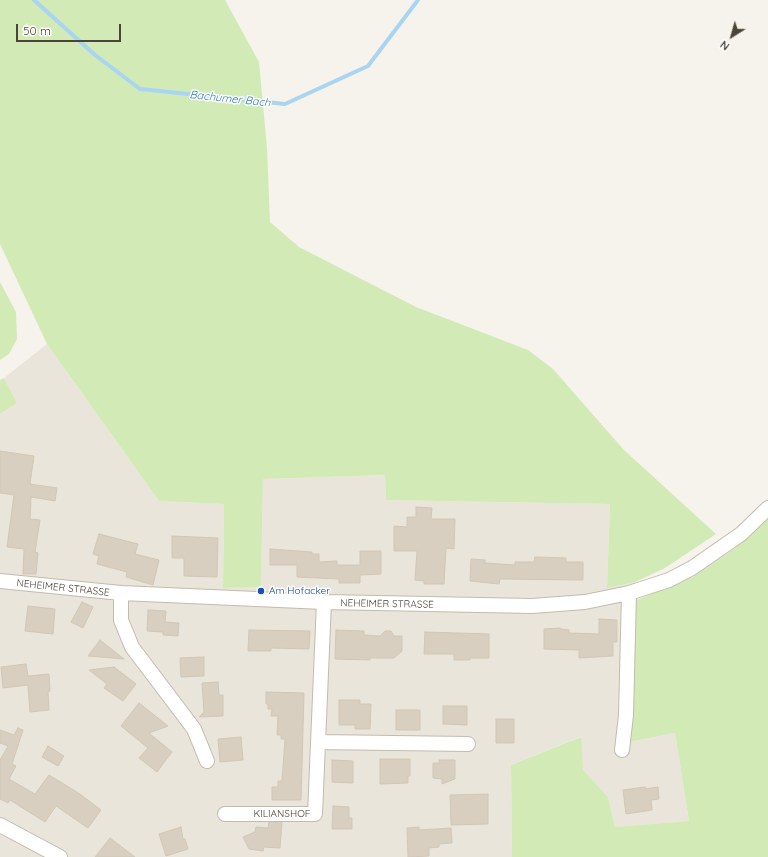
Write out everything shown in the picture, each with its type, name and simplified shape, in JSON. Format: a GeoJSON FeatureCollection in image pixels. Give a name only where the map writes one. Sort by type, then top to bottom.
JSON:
{"type":"FeatureCollection","features":[{"type":"Feature","properties":{"kind":"street","name":"NEHEIMER STRASSE"},"geometry":{"type":"LineString","coordinates":[[0,581],[121,593],[324,602],[532,606],[585,602],[629,593],[669,580],[692,568],[741,534],[768,508]]}},
{"type":"Feature","properties":{"kind":"street"},"geometry":{"type":"LineString","coordinates":[[121,593],[121,620],[132,647],[194,729],[207,761]]}},
{"type":"Feature","properties":{"kind":"street"},"geometry":{"type":"LineString","coordinates":[[622,750],[626,715],[629,593]]}},
{"type":"Feature","properties":{"kind":"street","name":"KILIANSHOF"},"geometry":{"type":"LineString","coordinates":[[225,814],[315,814],[324,602]]}},
{"type":"Feature","properties":{"kind":"street"},"geometry":{"type":"LineString","coordinates":[[318,742],[468,744]]}},
{"type":"Feature","properties":{"kind":"street"},"geometry":{"type":"LineString","coordinates":[[0,825],[60,857]]}},
{"type":"Feature","properties":{"kind":"shaded area"},"geometry":{"type":"Polygon","coordinates":[[[47,344],[159,501],[224,504],[223,588],[261,587],[263,479],[385,475],[386,500],[610,504],[607,588],[635,582],[629,742],[675,733],[689,821],[615,827],[608,797],[582,770],[580,737],[511,765],[512,857],[0,857],[0,414],[17,403],[4,378],[47,344]]]}},
{"type":"Feature","properties":{"kind":"green space"},"geometry":{"type":"Polygon","coordinates":[[[0,0],[225,0],[259,62],[267,148],[270,222],[299,247],[416,307],[528,350],[553,369],[623,449],[716,534],[665,568],[635,582],[607,588],[610,504],[386,500],[385,475],[263,479],[261,587],[223,588],[224,504],[159,501],[47,344],[0,244],[0,0]]]}},
{"type":"Feature","properties":{"kind":"green space"},"geometry":{"type":"Polygon","coordinates":[[[0,282],[16,312],[17,339],[9,354],[0,360],[0,282]]]}},
{"type":"Feature","properties":{"kind":"green space"},"geometry":{"type":"Polygon","coordinates":[[[4,378],[17,403],[0,414],[0,380],[4,378]]]}},
{"type":"Feature","properties":{"kind":"green space"},"geometry":{"type":"Polygon","coordinates":[[[768,517],[768,857],[512,857],[511,765],[581,737],[583,770],[608,797],[615,827],[689,821],[675,733],[629,742],[634,601],[694,576],[734,549],[768,517]]]}},
{"type":"Feature","properties":{"kind":"building"},"geometry":{"type":"Polygon","coordinates":[[[0,451],[34,456],[30,484],[57,488],[55,501],[31,497],[30,519],[40,520],[35,552],[38,553],[36,574],[23,574],[24,549],[7,547],[14,495],[0,493],[0,451]]]}},
{"type":"Feature","properties":{"kind":"building"},"geometry":{"type":"Polygon","coordinates":[[[416,507],[432,508],[431,519],[455,519],[454,549],[446,548],[444,584],[424,584],[424,581],[415,580],[417,551],[394,551],[394,526],[407,527],[407,517],[416,517],[416,507]]]}},
{"type":"Feature","properties":{"kind":"building"},"geometry":{"type":"Polygon","coordinates":[[[99,534],[138,544],[135,554],[159,560],[153,585],[126,577],[127,572],[97,564],[99,556],[93,554],[99,534]]]}},
{"type":"Feature","properties":{"kind":"building"},"geometry":{"type":"Polygon","coordinates":[[[172,536],[218,538],[217,577],[184,576],[184,558],[172,558],[172,536]]]}},
{"type":"Feature","properties":{"kind":"building"},"geometry":{"type":"Polygon","coordinates":[[[270,549],[312,552],[312,554],[319,554],[319,562],[337,561],[337,565],[360,565],[360,551],[381,551],[381,574],[360,575],[360,583],[339,583],[339,579],[297,577],[297,565],[270,565],[270,549]]]}},
{"type":"Feature","properties":{"kind":"building"},"geometry":{"type":"Polygon","coordinates":[[[535,557],[566,558],[566,562],[583,562],[583,580],[500,579],[499,584],[470,581],[471,559],[485,560],[485,563],[515,565],[515,562],[534,562],[535,557]]]}},
{"type":"Feature","properties":{"kind":"building"},"geometry":{"type":"Polygon","coordinates":[[[82,602],[93,607],[83,628],[71,622],[82,602]]]}},
{"type":"Feature","properties":{"kind":"building"},"geometry":{"type":"Polygon","coordinates":[[[28,606],[55,609],[53,634],[25,631],[28,606]]]}},
{"type":"Feature","properties":{"kind":"building"},"geometry":{"type":"Polygon","coordinates":[[[148,610],[166,611],[165,622],[179,623],[178,636],[163,635],[163,632],[147,631],[148,610]]]}},
{"type":"Feature","properties":{"kind":"building"},"geometry":{"type":"Polygon","coordinates":[[[599,619],[617,620],[617,642],[613,642],[613,656],[579,658],[579,650],[544,649],[544,629],[560,628],[569,630],[569,633],[599,634],[599,619]]]}},
{"type":"Feature","properties":{"kind":"building"},"geometry":{"type":"Polygon","coordinates":[[[249,630],[310,631],[309,649],[271,648],[271,651],[248,651],[249,630]]]}},
{"type":"Feature","properties":{"kind":"building"},"geometry":{"type":"Polygon","coordinates":[[[336,630],[364,631],[364,635],[380,636],[385,631],[391,631],[394,636],[402,636],[402,651],[394,658],[370,658],[370,660],[335,659],[336,630]]]}},
{"type":"Feature","properties":{"kind":"building"},"geometry":{"type":"Polygon","coordinates":[[[425,632],[489,634],[489,658],[454,660],[454,654],[424,654],[425,632]]]}},
{"type":"Feature","properties":{"kind":"building"},"geometry":{"type":"Polygon","coordinates":[[[100,640],[124,659],[88,656],[100,640]]]}},
{"type":"Feature","properties":{"kind":"building"},"geometry":{"type":"Polygon","coordinates":[[[204,657],[204,676],[181,677],[180,658],[204,657]]]}},
{"type":"Feature","properties":{"kind":"building"},"geometry":{"type":"Polygon","coordinates":[[[26,664],[28,676],[49,674],[49,710],[30,712],[28,685],[3,688],[1,667],[26,664]]]}},
{"type":"Feature","properties":{"kind":"building"},"geometry":{"type":"Polygon","coordinates":[[[114,667],[136,684],[123,701],[104,688],[107,684],[89,670],[114,667]]]}},
{"type":"Feature","properties":{"kind":"building"},"geometry":{"type":"Polygon","coordinates":[[[218,682],[219,695],[223,695],[223,716],[199,717],[204,712],[202,683],[218,682]]]}},
{"type":"Feature","properties":{"kind":"building"},"geometry":{"type":"Polygon","coordinates":[[[266,692],[304,693],[301,800],[272,800],[272,787],[278,787],[278,781],[282,781],[285,739],[281,739],[281,735],[277,735],[278,716],[271,716],[272,709],[268,709],[268,704],[266,704],[266,692]]]}},
{"type":"Feature","properties":{"kind":"building"},"geometry":{"type":"Polygon","coordinates":[[[339,700],[360,700],[360,704],[371,704],[370,729],[355,729],[355,725],[339,725],[339,700]]]}},
{"type":"Feature","properties":{"kind":"building"},"geometry":{"type":"Polygon","coordinates":[[[139,703],[168,726],[149,733],[172,752],[157,772],[139,758],[148,748],[121,726],[139,703]]]}},
{"type":"Feature","properties":{"kind":"building"},"geometry":{"type":"Polygon","coordinates":[[[443,706],[467,706],[467,725],[443,724],[443,706]]]}},
{"type":"Feature","properties":{"kind":"building"},"geometry":{"type":"Polygon","coordinates":[[[396,710],[420,710],[420,730],[396,730],[396,710]]]}},
{"type":"Feature","properties":{"kind":"building"},"geometry":{"type":"Polygon","coordinates":[[[496,719],[514,719],[514,743],[496,743],[496,719]]]}},
{"type":"Feature","properties":{"kind":"building"},"geometry":{"type":"Polygon","coordinates":[[[18,728],[23,730],[12,764],[16,766],[9,779],[35,794],[49,775],[80,794],[101,810],[88,828],[56,806],[45,822],[10,800],[8,803],[0,799],[0,760],[8,746],[0,743],[0,730],[14,735],[18,728]]]}},
{"type":"Feature","properties":{"kind":"building"},"geometry":{"type":"Polygon","coordinates":[[[241,737],[243,760],[220,762],[218,739],[241,737]]]}},
{"type":"Feature","properties":{"kind":"building"},"geometry":{"type":"Polygon","coordinates":[[[48,746],[64,756],[58,766],[42,757],[48,746]]]}},
{"type":"Feature","properties":{"kind":"building"},"geometry":{"type":"Polygon","coordinates":[[[380,759],[410,759],[410,776],[408,776],[408,783],[380,784],[380,759]]]}},
{"type":"Feature","properties":{"kind":"building"},"geometry":{"type":"Polygon","coordinates":[[[332,760],[353,761],[353,783],[332,782],[332,760]]]}},
{"type":"Feature","properties":{"kind":"building"},"geometry":{"type":"Polygon","coordinates":[[[439,760],[455,760],[455,779],[442,784],[442,779],[433,778],[433,763],[440,763],[439,760]]]}},
{"type":"Feature","properties":{"kind":"building"},"geometry":{"type":"Polygon","coordinates":[[[645,787],[645,789],[658,787],[659,799],[651,800],[652,810],[626,814],[623,790],[645,787]]]}},
{"type":"Feature","properties":{"kind":"building"},"geometry":{"type":"Polygon","coordinates":[[[488,794],[488,824],[451,825],[450,795],[488,794]]]}},
{"type":"Feature","properties":{"kind":"building"},"geometry":{"type":"Polygon","coordinates":[[[333,806],[349,807],[349,818],[352,818],[352,829],[332,829],[333,806]]]}},
{"type":"Feature","properties":{"kind":"building"},"geometry":{"type":"Polygon","coordinates":[[[269,822],[282,822],[280,848],[264,847],[263,851],[249,849],[243,837],[255,832],[256,827],[268,828],[269,822]]]}},
{"type":"Feature","properties":{"kind":"building"},"geometry":{"type":"Polygon","coordinates":[[[181,827],[183,839],[185,839],[188,849],[166,856],[159,834],[181,827]]]}},
{"type":"Feature","properties":{"kind":"building"},"geometry":{"type":"Polygon","coordinates":[[[419,827],[419,830],[451,828],[452,843],[439,844],[439,847],[429,848],[429,856],[408,857],[407,828],[419,827]]]}},
{"type":"Feature","properties":{"kind":"building"},"geometry":{"type":"Polygon","coordinates":[[[110,838],[135,857],[95,857],[110,838]]]}},
{"type":"Feature","properties":{"kind":"waterway","name":"Bachumer Bach"},"geometry":{"type":"LineString","coordinates":[[34,0],[95,55],[140,89],[285,104],[368,66],[418,0]]}},
{"type":"Feature","properties":{"kind":"place","name":"Am Hofacker"},"geometry":{"type":"Point","coordinates":[261,591]}}]}
